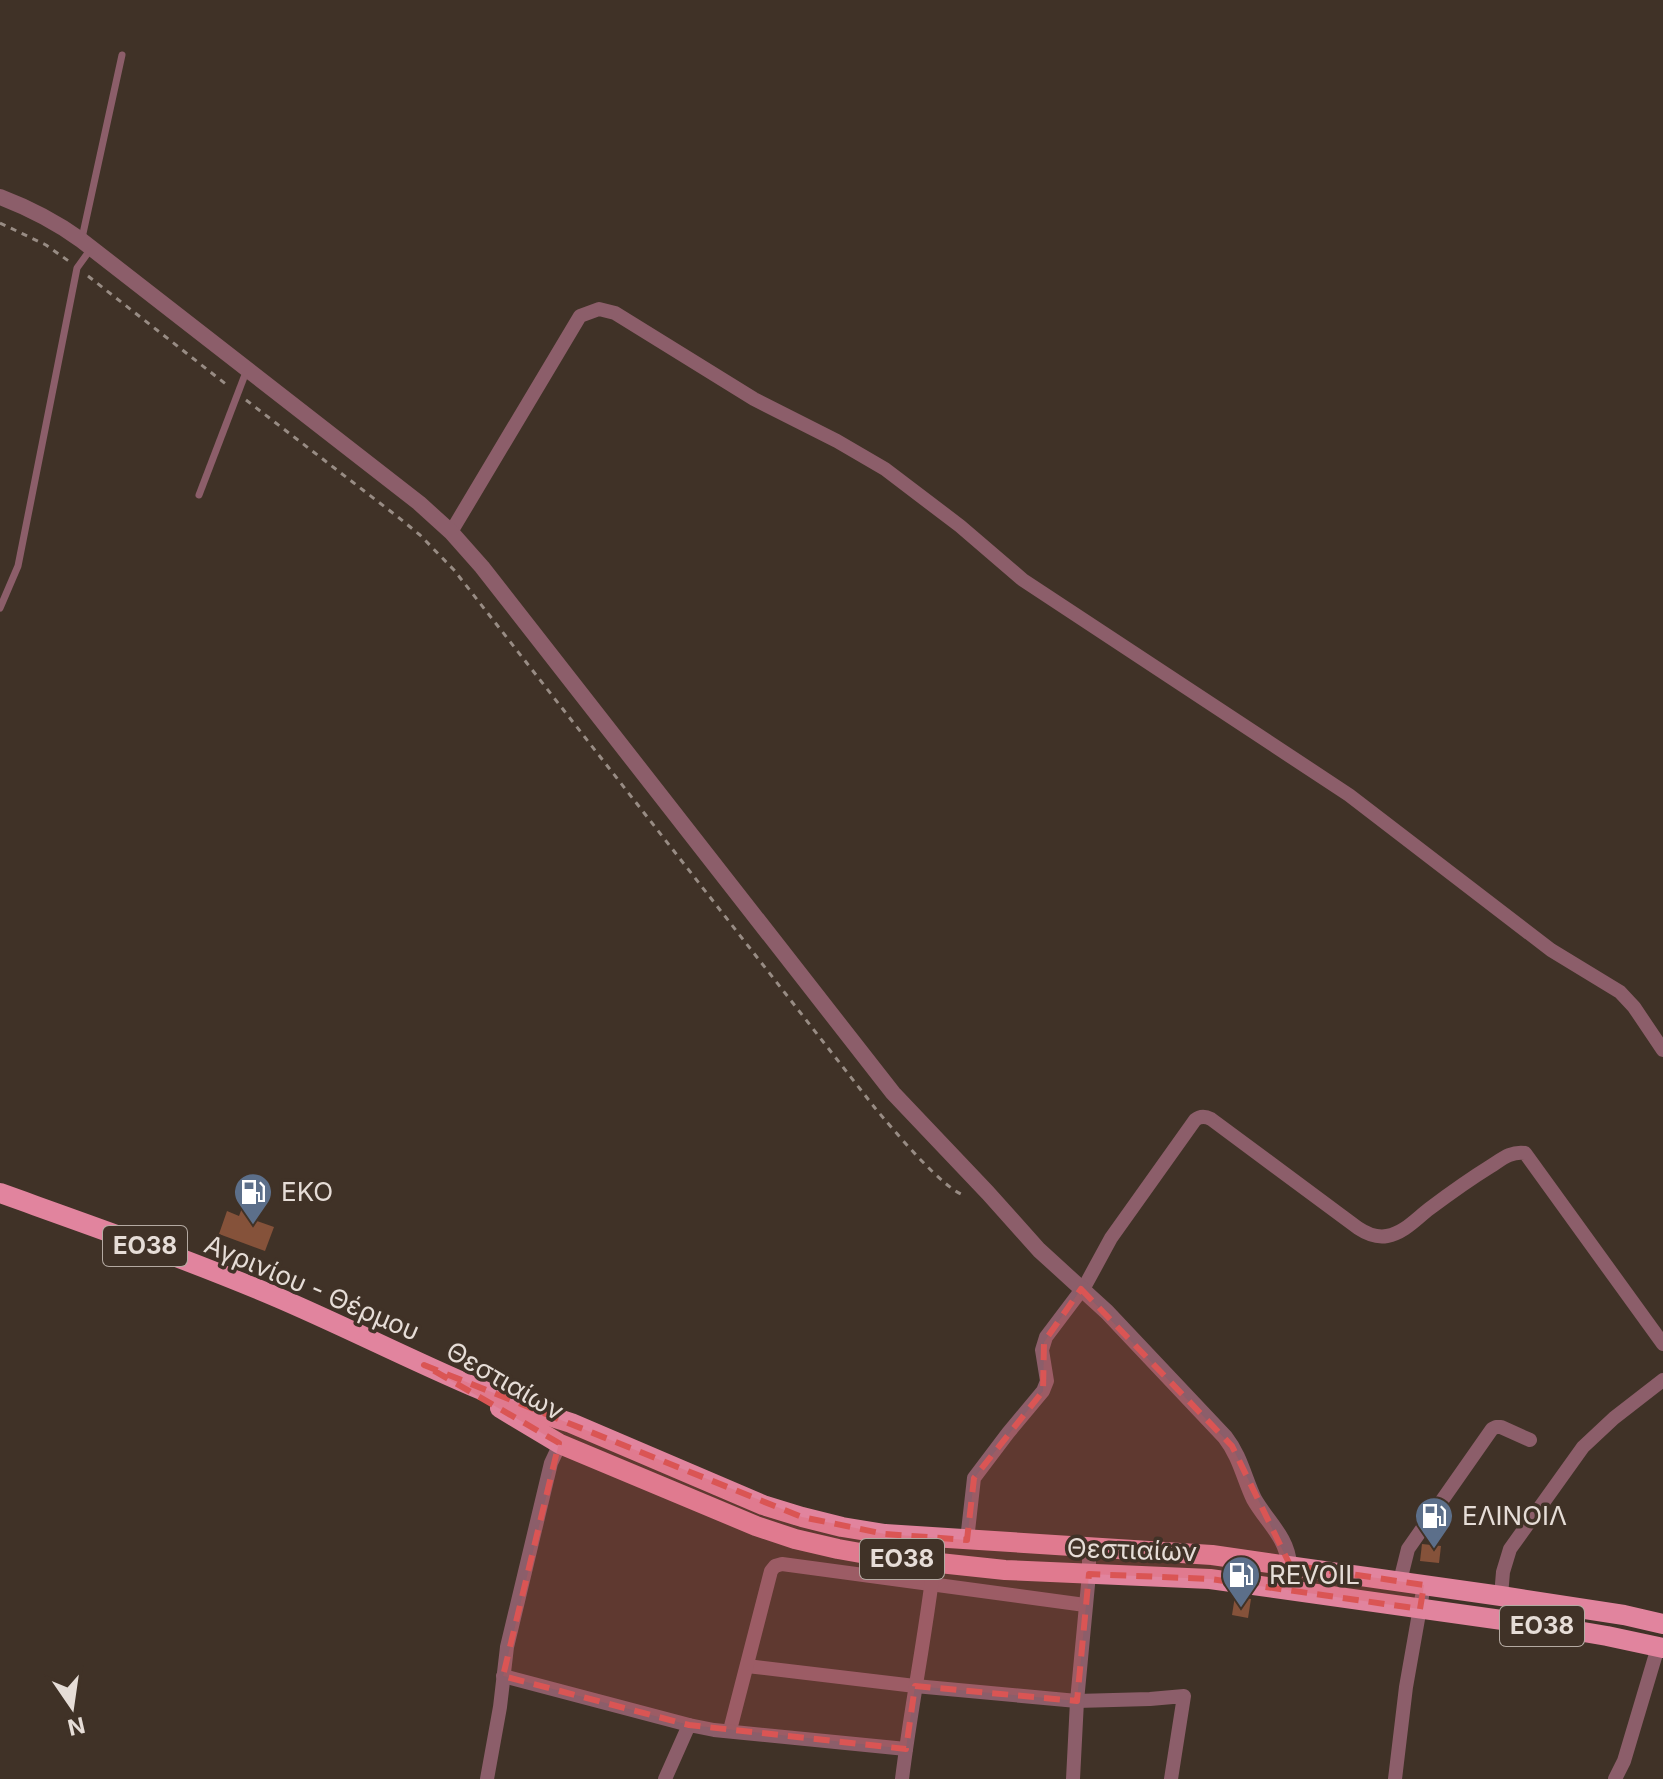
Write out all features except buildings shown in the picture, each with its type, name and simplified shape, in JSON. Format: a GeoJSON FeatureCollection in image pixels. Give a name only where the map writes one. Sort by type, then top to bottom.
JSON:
{"type":"FeatureCollection","features":[{"type":"Feature","properties":{"kind":"main road","name":"Αγρινίου - Θέρμου"},"geometry":{"type":"LineString","coordinates":[[0,1193],[275,1297],[424,1365]]}},
{"type":"Feature","properties":{"kind":"main road","name":"Θεστιαίων"},"geometry":{"type":"LineString","coordinates":[[424,1365],[560,1444],[756,1526],[795,1539],[868,1554],[1005,1570],[1210,1579],[1607,1636],[1661,1648]]}},
{"type":"Feature","properties":{"kind":"main road","name":"Θεστιαίων"},"geometry":{"type":"LineString","coordinates":[[424,1365],[571,1423],[763,1505],[842,1527],[885,1534],[1212,1555],[1289,1564],[1624,1615],[1663,1624]]}},
{"type":"Feature","properties":{"kind":"main road"},"geometry":{"type":"LineString","coordinates":[[1210,1579],[1212,1555]]}},
{"type":"Feature","properties":{"kind":"street"},"geometry":{"type":"LineString","coordinates":[[0,197],[49,219],[86,244],[419,503],[451,532],[492,580],[893,1093],[1039,1250],[1107,1312],[1228,1441],[1256,1501],[1283,1541],[1289,1564]]}},
{"type":"Feature","properties":{"kind":"street"},"geometry":{"type":"LineString","coordinates":[[451,532],[580,316],[599,309],[615,313],[754,399],[885,469],[960,526],[1023,580],[1349,795],[1551,950],[1620,992],[1663,1050]]}},
{"type":"Feature","properties":{"kind":"street"},"geometry":{"type":"LineString","coordinates":[[967,1540],[974,1478],[1043,1391],[1047,1381],[1042,1350],[1044,1342],[1089,1279],[1111,1238],[1195,1120],[1203,1116],[1219,1124],[1358,1228],[1379,1236],[1388,1236],[1406,1227],[1511,1154],[1525,1153],[1663,1344]]}},
{"type":"Feature","properties":{"kind":"street"},"geometry":{"type":"LineString","coordinates":[[1501,1596],[1503,1572],[1510,1549],[1583,1447],[1663,1380]]}},
{"type":"Feature","properties":{"kind":"street"},"geometry":{"type":"LineString","coordinates":[[1400,1581],[1408,1549],[1492,1429],[1501,1427],[1530,1440]]}},
{"type":"Feature","properties":{"kind":"street"},"geometry":{"type":"LineString","coordinates":[[487,1779],[507,1647],[551,1463],[560,1444]]}},
{"type":"Feature","properties":{"kind":"street"},"geometry":{"type":"LineString","coordinates":[[902,1779],[933,1585],[937,1538]]}},
{"type":"Feature","properties":{"kind":"street"},"geometry":{"type":"LineString","coordinates":[[1073,1779],[1089,1546]]}},
{"type":"Feature","properties":{"kind":"street"},"geometry":{"type":"LineString","coordinates":[[730,1730],[771,1571],[775,1566],[782,1564],[1085,1605]]}},
{"type":"Feature","properties":{"kind":"street"},"geometry":{"type":"LineString","coordinates":[[1395,1779],[1406,1687],[1424,1585]]}},
{"type":"Feature","properties":{"kind":"street"},"geometry":{"type":"LineString","coordinates":[[1615,1779],[1661,1648]]}},
{"type":"Feature","properties":{"kind":"street"},"geometry":{"type":"LineString","coordinates":[[747,1666],[1077,1701],[1184,1696],[1171,1779]]}},
{"type":"Feature","properties":{"kind":"street"},"geometry":{"type":"LineString","coordinates":[[503,1676],[714,1730],[906,1749]]}},
{"type":"Feature","properties":{"kind":"street"},"geometry":{"type":"LineString","coordinates":[[665,1779],[689,1725]]}},
{"type":"Feature","properties":{"kind":"lane"},"geometry":{"type":"LineString","coordinates":[[0,608],[18,566],[77,268],[86,244],[122,55]]}},
{"type":"Feature","properties":{"kind":"lane"},"geometry":{"type":"LineString","coordinates":[[199,495],[247,370]]}},
{"type":"Feature","properties":{"kind":"path"},"geometry":{"type":"LineString","coordinates":[[0,223],[46,245],[77,268],[398,517],[438,553],[896,1133],[952,1189],[970,1196],[988,1193]]}},
{"type":"Feature","properties":{"kind":"highlighted area"},"geometry":{"type":"Polygon","coordinates":[[[1081,1289],[1232,1446],[1290,1565],[1424,1585],[1420,1609],[1210,1579],[1089,1574],[1077,1701],[915,1686],[906,1749],[689,1725],[503,1676],[559,1443],[424,1365],[802,1517],[885,1534],[967,1540],[974,1478],[1043,1391],[1044,1342],[1081,1289]]]}},
{"type":"Feature","properties":{"kind":"place","name":"EKO"},"geometry":{"type":"Point","coordinates":[253,1226]}},
{"type":"Feature","properties":{"kind":"place","name":"ΕΛΙΝΟΙΛ"},"geometry":{"type":"Point","coordinates":[1434,1550]}},
{"type":"Feature","properties":{"kind":"place","name":"REVOIL"},"geometry":{"type":"Point","coordinates":[1241,1609]}}]}
